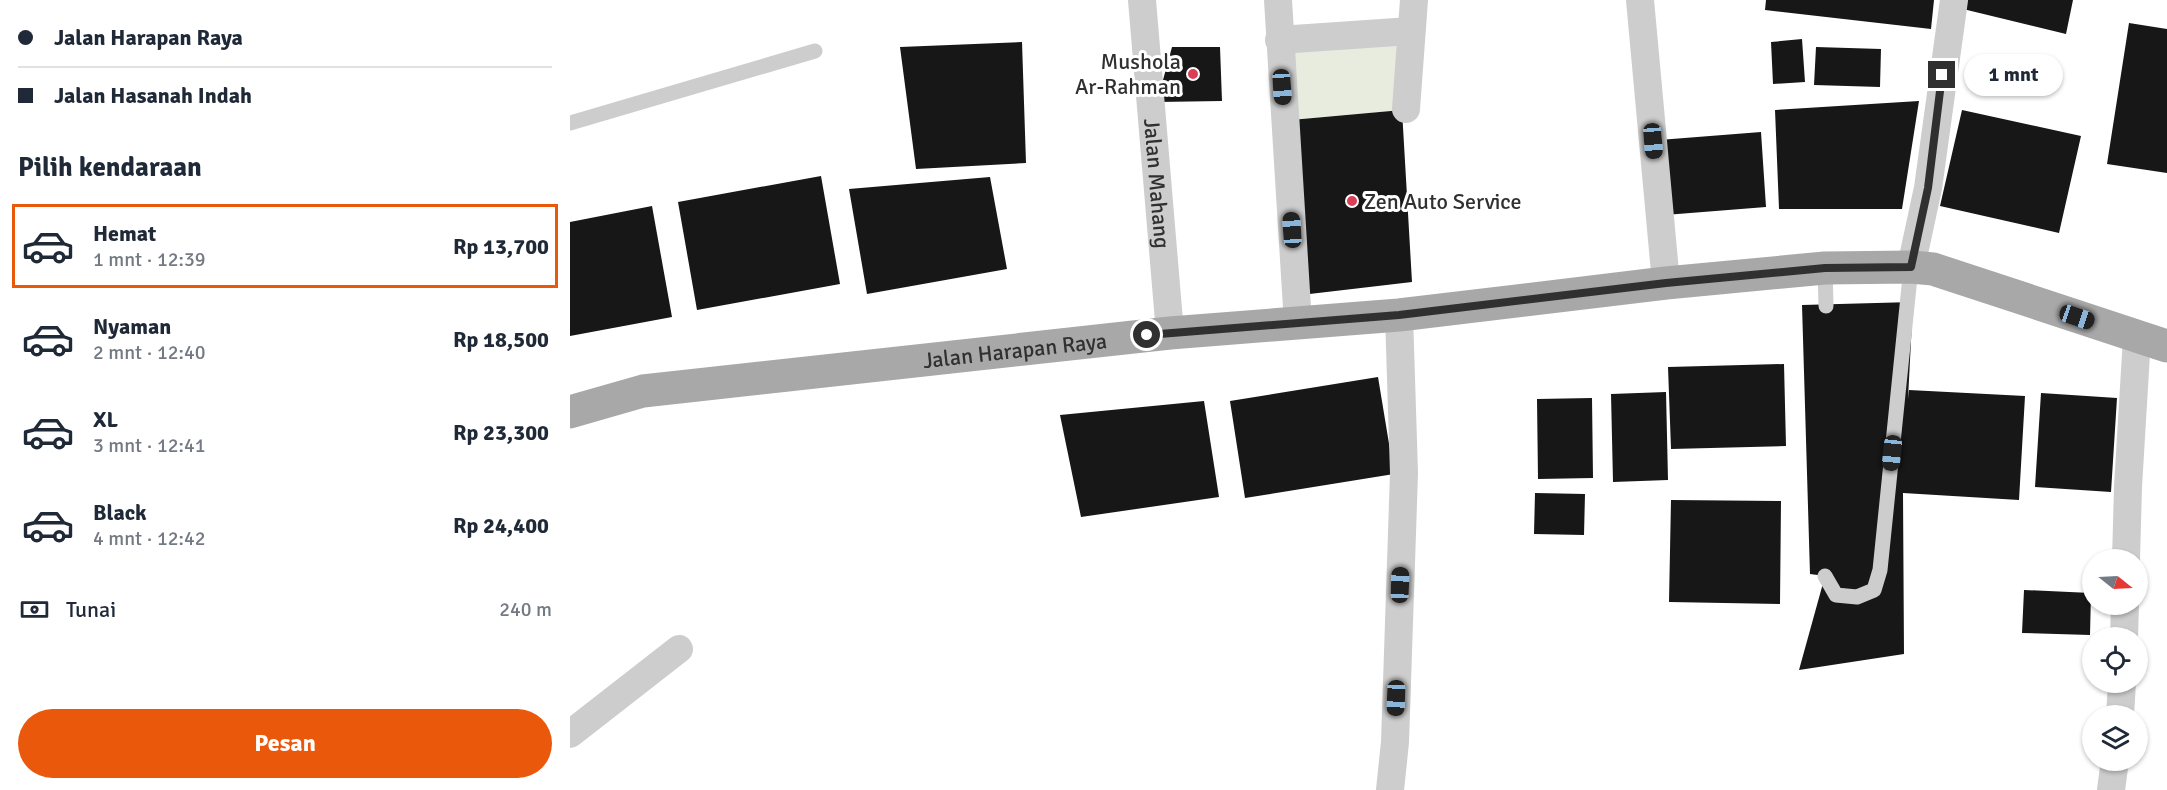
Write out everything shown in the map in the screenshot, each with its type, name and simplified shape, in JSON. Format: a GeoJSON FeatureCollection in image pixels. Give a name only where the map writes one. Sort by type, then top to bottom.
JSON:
{"type":"FeatureCollection","features":[{"type":"Feature","properties":{"kind":"main road","name":"Jalan Harapan Raya"},"geometry":{"type":"LineString","coordinates":[[570,412],[643,391],[1170,333],[1399,315],[1666,283],[1825,268],[1933,269],[2152,341]]}},
{"type":"Feature","properties":{"kind":"street","name":"Jalan Mahang"},"geometry":{"type":"LineString","coordinates":[[1142,0],[1170,333]]}},
{"type":"Feature","properties":{"kind":"street"},"geometry":{"type":"LineString","coordinates":[[1278,0],[1298,324]]}},
{"type":"Feature","properties":{"kind":"street"},"geometry":{"type":"LineString","coordinates":[[1406,109],[1414,0]]}},
{"type":"Feature","properties":{"kind":"street"},"geometry":{"type":"LineString","coordinates":[[1641,0],[1666,283]]}},
{"type":"Feature","properties":{"kind":"street"},"geometry":{"type":"LineString","coordinates":[[1911,267],[1928,188],[1954,0]]}},
{"type":"Feature","properties":{"kind":"street"},"geometry":{"type":"LineString","coordinates":[[1280,40],[1411,31]]}},
{"type":"Feature","properties":{"kind":"street"},"geometry":{"type":"LineString","coordinates":[[1390,790],[1395,742],[1404,473],[1399,315]]}},
{"type":"Feature","properties":{"kind":"street"},"geometry":{"type":"LineString","coordinates":[[2126,549],[2128,486],[2152,341]]}},
{"type":"Feature","properties":{"kind":"street"},"geometry":{"type":"LineString","coordinates":[[570,734],[679,649]]}},
{"type":"Feature","properties":{"kind":"street"},"geometry":{"type":"LineString","coordinates":[[2111,790],[2114,771]]}},
{"type":"Feature","properties":{"kind":"lane"},"geometry":{"type":"LineString","coordinates":[[570,123],[815,51]]}},
{"type":"Feature","properties":{"kind":"lane"},"geometry":{"type":"LineString","coordinates":[[1825,576],[1836,595],[1857,597],[1874,590],[1880,570],[1911,267]]}},
{"type":"Feature","properties":{"kind":"lane"},"geometry":{"type":"LineString","coordinates":[[1825,268],[1826,306]]}},
{"type":"Feature","properties":{"kind":"shaded area"},"geometry":{"type":"Polygon","coordinates":[[[1400,43],[1402,110],[1291,120],[1288,49],[1400,43]]]}},
{"type":"Feature","properties":{"kind":"building"},"geometry":{"type":"Polygon","coordinates":[[[1766,0],[1934,0],[1931,29],[1765,10],[1766,0]]]}},
{"type":"Feature","properties":{"kind":"building"},"geometry":{"type":"Polygon","coordinates":[[[1965,0],[2073,0],[2066,34],[1963,9],[1965,0]]]}},
{"type":"Feature","properties":{"kind":"building"},"geometry":{"type":"Polygon","coordinates":[[[2129,23],[2167,29],[2167,173],[2107,164],[2129,23]]]}},
{"type":"Feature","properties":{"kind":"building"},"geometry":{"type":"Polygon","coordinates":[[[1802,39],[1805,82],[1773,84],[1771,42],[1802,39]]]}},
{"type":"Feature","properties":{"kind":"building"},"geometry":{"type":"Polygon","coordinates":[[[1022,42],[1026,163],[916,169],[900,47],[1022,42]]]}},
{"type":"Feature","properties":{"kind":"building","name":"Mushola Ar-Rahman"},"geometry":{"type":"Polygon","coordinates":[[[1172,47],[1220,47],[1222,101],[1157,102],[1172,47]]]}},
{"type":"Feature","properties":{"kind":"building"},"geometry":{"type":"Polygon","coordinates":[[[1816,47],[1881,49],[1880,87],[1814,85],[1816,47]]]}},
{"type":"Feature","properties":{"kind":"building"},"geometry":{"type":"Polygon","coordinates":[[[1919,101],[1902,209],[1779,209],[1775,110],[1919,101]]]}},
{"type":"Feature","properties":{"kind":"building","name":"Zen Auto Service"},"geometry":{"type":"Polygon","coordinates":[[[1402,110],[1412,282],[1301,295],[1291,120],[1402,110]]]}},
{"type":"Feature","properties":{"kind":"building"},"geometry":{"type":"Polygon","coordinates":[[[1962,110],[2081,136],[2059,233],[1940,206],[1962,110]]]}},
{"type":"Feature","properties":{"kind":"building"},"geometry":{"type":"Polygon","coordinates":[[[1761,132],[1766,207],[1665,215],[1659,140],[1761,132]]]}},
{"type":"Feature","properties":{"kind":"building"},"geometry":{"type":"Polygon","coordinates":[[[821,176],[840,284],[697,310],[678,202],[821,176]]]}},
{"type":"Feature","properties":{"kind":"building"},"geometry":{"type":"Polygon","coordinates":[[[990,177],[1007,269],[867,294],[849,189],[990,177]]]}},
{"type":"Feature","properties":{"kind":"building"},"geometry":{"type":"Polygon","coordinates":[[[652,206],[672,317],[570,336],[570,222],[652,206]]]}},
{"type":"Feature","properties":{"kind":"building"},"geometry":{"type":"Polygon","coordinates":[[[1913,302],[1908,399],[1909,390],[2025,396],[2019,500],[1903,493],[1904,654],[1799,670],[1825,576],[1810,574],[1802,305],[1913,302]]]}},
{"type":"Feature","properties":{"kind":"building"},"geometry":{"type":"Polygon","coordinates":[[[1784,364],[1786,446],[1671,449],[1668,367],[1784,364]]]}},
{"type":"Feature","properties":{"kind":"building"},"geometry":{"type":"Polygon","coordinates":[[[1378,377],[1394,474],[1245,498],[1230,401],[1378,377]]]}},
{"type":"Feature","properties":{"kind":"building"},"geometry":{"type":"Polygon","coordinates":[[[1666,392],[1668,480],[1613,482],[1611,394],[1666,392]]]}},
{"type":"Feature","properties":{"kind":"building"},"geometry":{"type":"Polygon","coordinates":[[[2041,393],[2117,398],[2111,492],[2035,487],[2041,393]]]}},
{"type":"Feature","properties":{"kind":"building"},"geometry":{"type":"Polygon","coordinates":[[[1592,398],[1593,478],[1538,479],[1537,399],[1592,398]]]}},
{"type":"Feature","properties":{"kind":"building"},"geometry":{"type":"Polygon","coordinates":[[[1204,401],[1219,497],[1081,517],[1060,415],[1204,401]]]}},
{"type":"Feature","properties":{"kind":"building"},"geometry":{"type":"Polygon","coordinates":[[[1535,493],[1585,494],[1584,535],[1534,534],[1535,493]]]}},
{"type":"Feature","properties":{"kind":"building"},"geometry":{"type":"Polygon","coordinates":[[[1671,500],[1781,501],[1780,604],[1669,602],[1671,500]]]}},
{"type":"Feature","properties":{"kind":"building"},"geometry":{"type":"Polygon","coordinates":[[[2024,590],[2082,593],[2082,615],[2090,615],[2090,627],[2082,627],[2082,635],[2022,633],[2024,590]]]}},
{"type":"Feature","properties":{"kind":"place","name":"Mushola Ar-Rahman"},"geometry":{"type":"Point","coordinates":[1193,74]}},
{"type":"Feature","properties":{"kind":"place","name":"Zen Auto Service"},"geometry":{"type":"Point","coordinates":[1352,201]}},
{"type":"Feature","properties":{"kind":"route"},"geometry":{"type":"LineString","coordinates":[[1147,335],[1399,315],[1666,283],[1825,268],[1911,267],[1928,188],[1942,75]]}}]}
